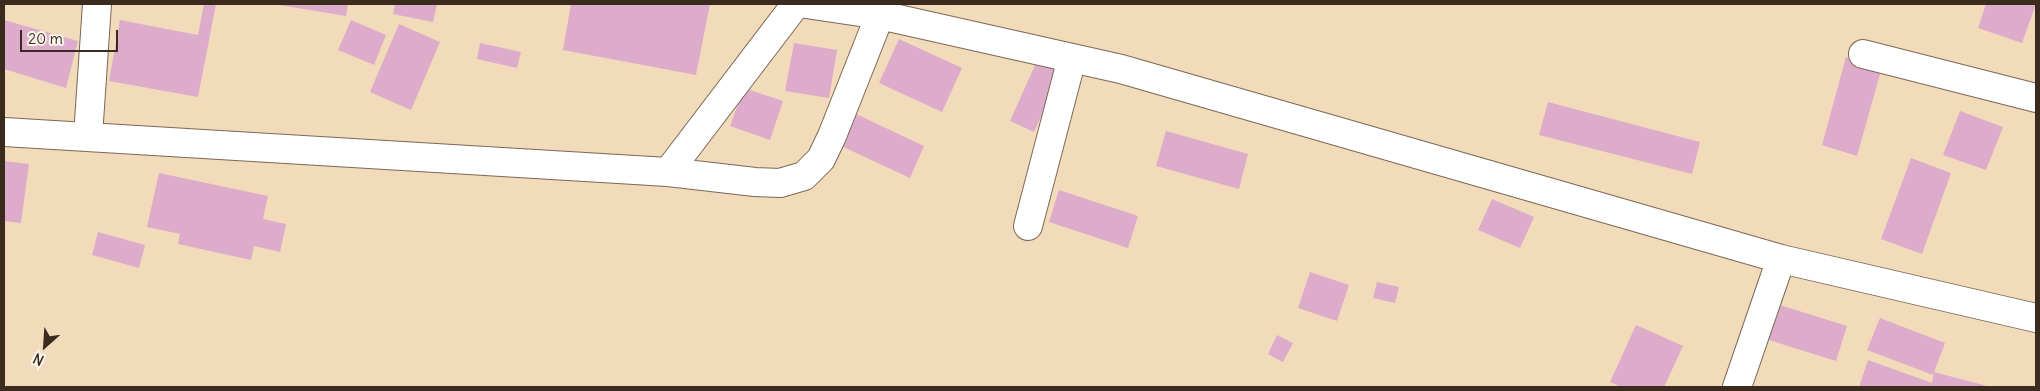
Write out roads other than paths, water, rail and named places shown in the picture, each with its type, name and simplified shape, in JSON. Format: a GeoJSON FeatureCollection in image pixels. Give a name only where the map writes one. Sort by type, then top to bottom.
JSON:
{"type":"FeatureCollection","features":[{"type":"Feature","properties":{"kind":"street"},"geometry":{"type":"LineString","coordinates":[[88,136],[97,4]]}},
{"type":"Feature","properties":{"kind":"street"},"geometry":{"type":"LineString","coordinates":[[668,172],[796,4]]}},
{"type":"Feature","properties":{"kind":"street"},"geometry":{"type":"LineString","coordinates":[[806,4],[880,15],[1121,69],[1781,259],[2036,318]]}},
{"type":"Feature","properties":{"kind":"street"},"geometry":{"type":"LineString","coordinates":[[4,132],[668,172],[780,183],[804,176],[821,159],[880,15]]}},
{"type":"Feature","properties":{"kind":"street"},"geometry":{"type":"LineString","coordinates":[[1863,54],[2036,98]]}},
{"type":"Feature","properties":{"kind":"street"},"geometry":{"type":"LineString","coordinates":[[1028,226],[1072,58]]}},
{"type":"Feature","properties":{"kind":"street"},"geometry":{"type":"LineString","coordinates":[[1737,387],[1781,259]]}}]}
